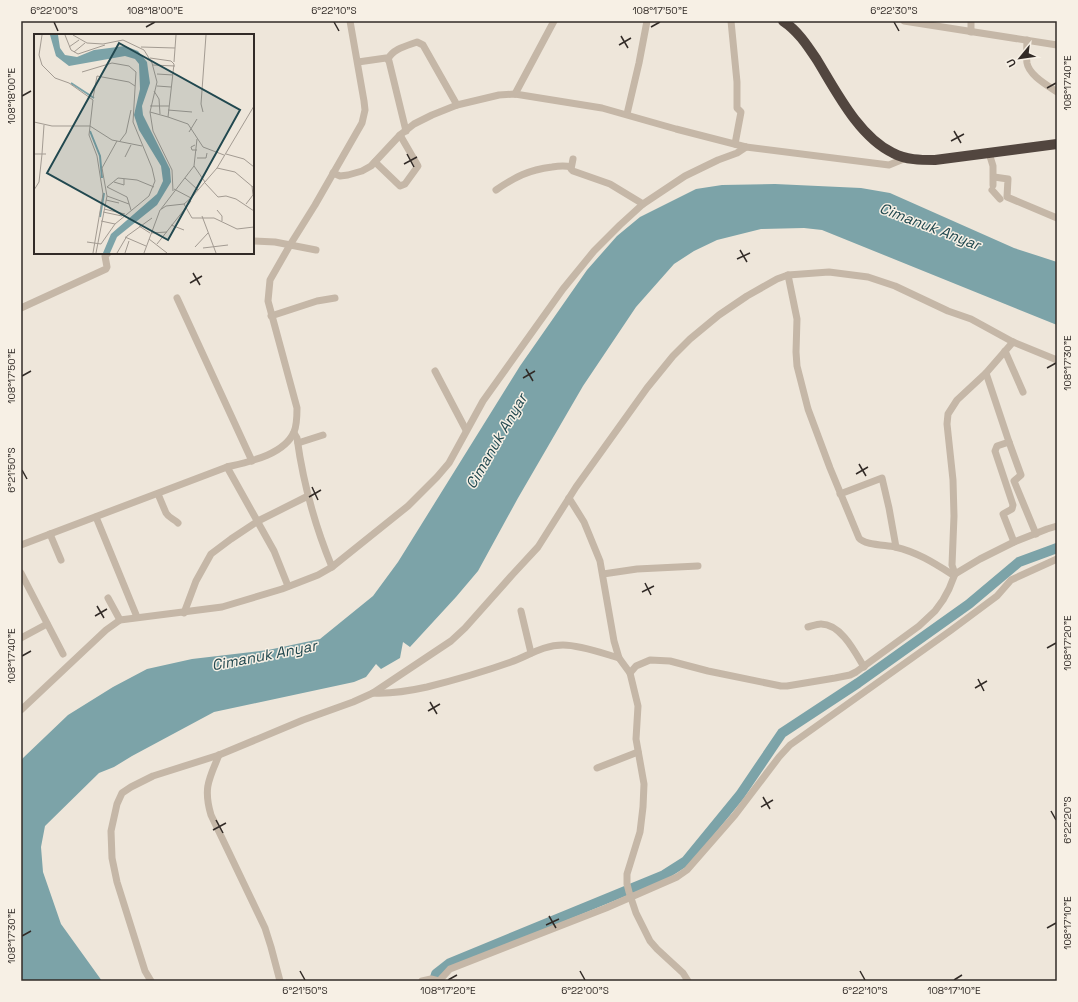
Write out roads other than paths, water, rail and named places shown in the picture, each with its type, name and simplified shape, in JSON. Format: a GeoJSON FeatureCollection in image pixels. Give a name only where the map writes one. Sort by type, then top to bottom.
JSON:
{"type":"FeatureCollection","features":[{"type":"Feature","properties":{"kind":"highway"},"geometry":{"type":"LineString","coordinates":[[789,22],[812,52],[852,115],[875,142],[893,153],[906,158],[935,160],[1057,144]]}},
{"type":"Feature","properties":{"kind":"street"},"geometry":{"type":"LineString","coordinates":[[21,545],[251,458],[274,452],[286,443],[294,433],[297,423],[297,408],[271,316],[268,301],[270,280],[360,127],[364,116],[364,101],[350,21]]}},
{"type":"Feature","properties":{"kind":"street"},"geometry":{"type":"LineString","coordinates":[[516,94],[554,21]]}},
{"type":"Feature","properties":{"kind":"street"},"geometry":{"type":"LineString","coordinates":[[627,114],[647,21]]}},
{"type":"Feature","properties":{"kind":"street"},"geometry":{"type":"LineString","coordinates":[[731,21],[737,82],[737,108],[741,112],[735,144]]}},
{"type":"Feature","properties":{"kind":"street"},"geometry":{"type":"LineString","coordinates":[[904,21],[1027,43],[1057,45]]}},
{"type":"Feature","properties":{"kind":"street"},"geometry":{"type":"LineString","coordinates":[[971,21],[971,32]]}},
{"type":"Feature","properties":{"kind":"street"},"geometry":{"type":"LineString","coordinates":[[358,62],[388,59],[394,52],[417,42],[424,45],[457,105]]}},
{"type":"Feature","properties":{"kind":"street"},"geometry":{"type":"LineString","coordinates":[[1027,43],[1027,63],[1029,68],[1057,92]]}},
{"type":"Feature","properties":{"kind":"street"},"geometry":{"type":"LineString","coordinates":[[375,162],[400,186],[403,186],[417,170],[418,166],[403,133],[388,59]]}},
{"type":"Feature","properties":{"kind":"street"},"geometry":{"type":"LineString","coordinates":[[333,173],[340,176],[348,176],[362,171],[375,162],[403,133],[422,120],[457,105],[499,95],[516,94],[594,106],[746,147],[889,165],[906,158]]}},
{"type":"Feature","properties":{"kind":"street"},"geometry":{"type":"LineString","coordinates":[[21,710],[106,630],[120,620],[222,607],[288,586],[318,575],[332,567],[408,506],[437,478],[448,463],[483,401],[563,289],[594,251],[643,204],[696,170],[718,160],[738,154],[746,147]]}},
{"type":"Feature","properties":{"kind":"street"},"geometry":{"type":"LineString","coordinates":[[989,153],[992,159],[994,177],[993,188],[1000,199]]}},
{"type":"Feature","properties":{"kind":"street"},"geometry":{"type":"LineString","coordinates":[[571,167],[573,159]]}},
{"type":"Feature","properties":{"kind":"street"},"geometry":{"type":"LineString","coordinates":[[496,190],[514,178],[528,172],[556,166],[564,166],[571,167],[573,171],[619,189],[643,204]]}},
{"type":"Feature","properties":{"kind":"street"},"geometry":{"type":"LineString","coordinates":[[994,177],[1008,179],[1007,197],[1057,218]]}},
{"type":"Feature","properties":{"kind":"street"},"geometry":{"type":"LineString","coordinates":[[254,241],[275,242],[316,250]]}},
{"type":"Feature","properties":{"kind":"street"},"geometry":{"type":"LineString","coordinates":[[21,308],[106,269],[105,256],[107,254]]}},
{"type":"Feature","properties":{"kind":"street"},"geometry":{"type":"LineString","coordinates":[[151,981],[145,971],[116,876],[112,858],[111,831],[117,804],[122,793],[153,776],[219,754],[303,720],[353,702],[372,693],[451,641],[465,628],[538,548],[570,498],[647,388],[673,356],[707,325],[747,296],[777,279],[788,275],[829,272],[868,277],[896,286],[948,311],[971,319],[1013,342],[1057,360]]}},
{"type":"Feature","properties":{"kind":"street"},"geometry":{"type":"LineString","coordinates":[[788,275],[797,319],[796,352],[798,366],[808,409],[852,524],[861,540],[918,554],[954,575]]}},
{"type":"Feature","properties":{"kind":"street"},"geometry":{"type":"LineString","coordinates":[[177,298],[251,458]]}},
{"type":"Feature","properties":{"kind":"street"},"geometry":{"type":"LineString","coordinates":[[271,316],[317,301],[335,298]]}},
{"type":"Feature","properties":{"kind":"street"},"geometry":{"type":"LineString","coordinates":[[630,673],[636,666],[650,660],[662,660],[741,679],[787,686],[850,675],[864,667],[919,626],[935,611],[943,600],[954,575],[952,565],[954,516],[953,480],[947,424],[948,414],[957,400],[986,373],[1013,342]]}},
{"type":"Feature","properties":{"kind":"street"},"geometry":{"type":"LineString","coordinates":[[1005,351],[1023,392]]}},
{"type":"Feature","properties":{"kind":"street"},"geometry":{"type":"LineString","coordinates":[[435,372],[466,430]]}},
{"type":"Feature","properties":{"kind":"street"},"geometry":{"type":"LineString","coordinates":[[986,373],[1021,475],[1014,481],[1036,534]]}},
{"type":"Feature","properties":{"kind":"street"},"geometry":{"type":"LineString","coordinates":[[294,433],[297,438],[308,496],[319,535],[332,567]]}},
{"type":"Feature","properties":{"kind":"street"},"geometry":{"type":"LineString","coordinates":[[298,443],[323,435]]}},
{"type":"Feature","properties":{"kind":"street"},"geometry":{"type":"LineString","coordinates":[[1009,442],[997,446],[995,451],[1012,505],[1012,509],[1003,514],[1014,542]]}},
{"type":"Feature","properties":{"kind":"street"},"geometry":{"type":"LineString","coordinates":[[227,467],[275,553],[288,586]]}},
{"type":"Feature","properties":{"kind":"street"},"geometry":{"type":"LineString","coordinates":[[840,494],[882,478],[896,548]]}},
{"type":"Feature","properties":{"kind":"street"},"geometry":{"type":"LineString","coordinates":[[158,494],[166,513],[178,524]]}},
{"type":"Feature","properties":{"kind":"street"},"geometry":{"type":"LineString","coordinates":[[184,613],[196,581],[211,554],[258,521],[308,496]]}},
{"type":"Feature","properties":{"kind":"street"},"geometry":{"type":"LineString","coordinates":[[570,498],[584,522],[600,561],[614,641],[619,658],[630,673],[638,706],[636,739],[644,784],[643,807],[640,832],[627,874],[627,884],[636,913],[650,941],[683,973],[688,981]]}},
{"type":"Feature","properties":{"kind":"street"},"geometry":{"type":"LineString","coordinates":[[96,517],[137,618]]}},
{"type":"Feature","properties":{"kind":"street"},"geometry":{"type":"LineString","coordinates":[[954,575],[980,559],[1014,542],[1057,526]]}},
{"type":"Feature","properties":{"kind":"street"},"geometry":{"type":"LineString","coordinates":[[50,534],[61,560]]}},
{"type":"Feature","properties":{"kind":"street"},"geometry":{"type":"LineString","coordinates":[[422,981],[436,980],[450,969],[606,908],[630,894],[677,877],[687,870],[734,815],[779,757],[796,741],[997,596],[1011,580],[1057,559]]}},
{"type":"Feature","properties":{"kind":"street"},"geometry":{"type":"LineString","coordinates":[[603,574],[637,569],[698,566]]}},
{"type":"Feature","properties":{"kind":"street"},"geometry":{"type":"LineString","coordinates":[[21,573],[63,654]]}},
{"type":"Feature","properties":{"kind":"street"},"geometry":{"type":"LineString","coordinates":[[108,598],[120,620]]}},
{"type":"Feature","properties":{"kind":"street"},"geometry":{"type":"LineString","coordinates":[[521,611],[531,653]]}},
{"type":"Feature","properties":{"kind":"street"},"geometry":{"type":"LineString","coordinates":[[21,638],[47,624]]}},
{"type":"Feature","properties":{"kind":"street"},"geometry":{"type":"LineString","coordinates":[[808,627],[822,624],[838,631],[845,638],[864,667]]}},
{"type":"Feature","properties":{"kind":"street"},"geometry":{"type":"LineString","coordinates":[[372,693],[405,692],[442,683],[478,673],[547,647],[563,645],[619,658]]}},
{"type":"Feature","properties":{"kind":"street"},"geometry":{"type":"LineString","coordinates":[[598,768],[638,752]]}},
{"type":"Feature","properties":{"kind":"street"},"geometry":{"type":"LineString","coordinates":[[219,754],[207,786],[207,804],[265,928],[280,981]]}},
{"type":"Feature","properties":{"kind":"water","name":"Cimanuk Anyar"},"geometry":{"type":"Polygon","coordinates":[[[775,184],[861,188],[890,193],[1014,248],[1057,262],[1057,325],[822,230],[804,228],[761,229],[717,240],[694,251],[674,264],[636,307],[583,386],[518,498],[478,571],[410,647],[403,642],[400,658],[381,669],[376,664],[366,677],[354,682],[214,712],[114,767],[99,773],[45,826],[41,847],[43,872],[61,924],[102,981],[21,981],[21,761],[23,758],[68,715],[113,687],[147,669],[192,659],[268,650],[320,639],[373,596],[398,562],[520,366],[587,270],[617,236],[640,217],[696,189],[722,185],[775,184]]]}},
{"type":"Feature","properties":{"kind":"waterway"},"geometry":{"type":"LineString","coordinates":[[434,981],[436,974],[450,963],[664,875],[686,861],[740,795],[782,733],[858,683],[969,604],[1019,562],[1057,548]]}}]}
